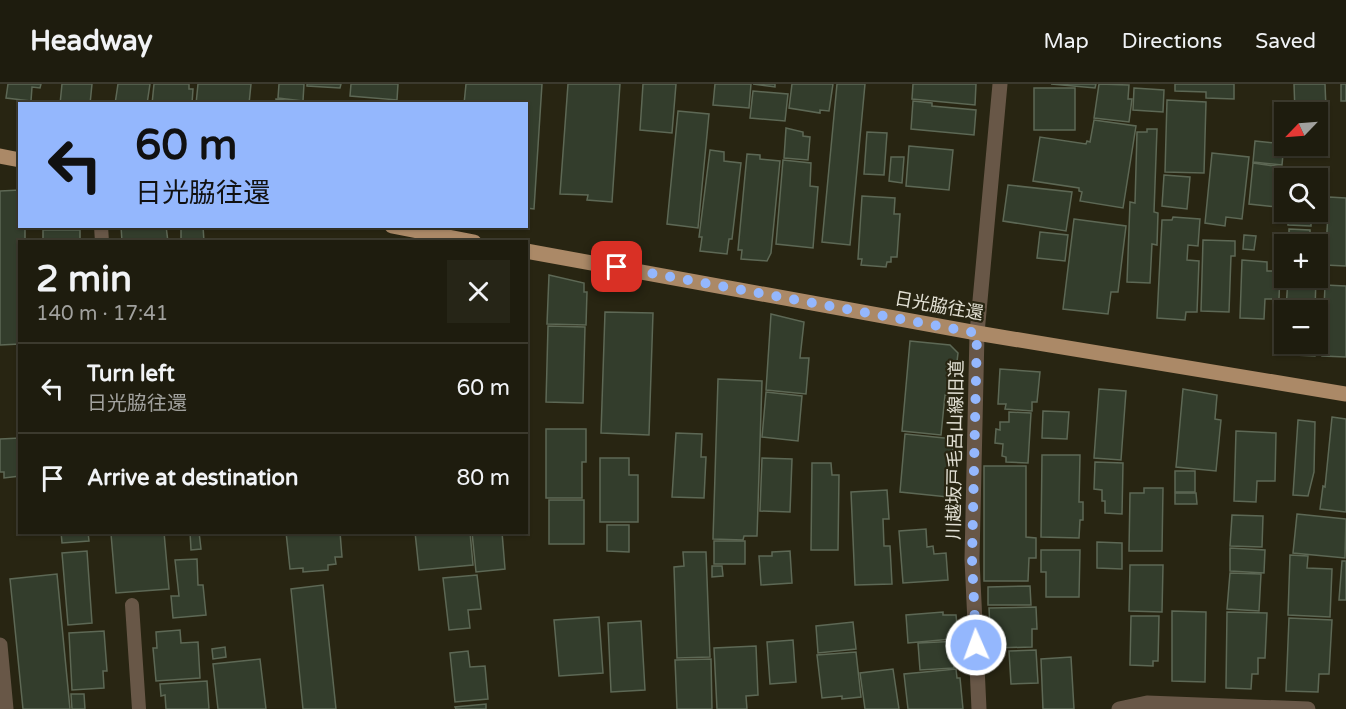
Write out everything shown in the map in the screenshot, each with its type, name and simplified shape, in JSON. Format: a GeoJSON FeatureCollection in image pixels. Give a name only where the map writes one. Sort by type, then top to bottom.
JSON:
{"type":"FeatureCollection","features":[{"type":"Feature","properties":{"kind":"main road"},"geometry":{"type":"LineString","coordinates":[[0,156],[18,160]]}},
{"type":"Feature","properties":{"kind":"main road"},"geometry":{"type":"LineString","coordinates":[[402,228],[464,240]]}},
{"type":"Feature","properties":{"kind":"main road","name":"日光脇往還"},"geometry":{"type":"LineString","coordinates":[[528,251],[977,333],[1346,394]]}},
{"type":"Feature","properties":{"kind":"street","name":"川越坂戸毛呂山線旧道"},"geometry":{"type":"LineString","coordinates":[[979,709],[972,559],[977,333],[1000,84]]}},
{"type":"Feature","properties":{"kind":"street"},"geometry":{"type":"LineString","coordinates":[[0,645],[6,709]]}},
{"type":"Feature","properties":{"kind":"street"},"geometry":{"type":"LineString","coordinates":[[1119,709],[1147,703],[1308,709]]}},
{"type":"Feature","properties":{"kind":"lane"},"geometry":{"type":"LineString","coordinates":[[132,605],[139,709]]}},
{"type":"Feature","properties":{"kind":"building"},"geometry":{"type":"Polygon","coordinates":[[[8,84],[41,84],[40,88],[32,87],[31,101],[6,98],[8,84]]]}},
{"type":"Feature","properties":{"kind":"building"},"geometry":{"type":"Polygon","coordinates":[[[62,84],[92,84],[90,102],[60,102],[62,84]]]}},
{"type":"Feature","properties":{"kind":"building"},"geometry":{"type":"Polygon","coordinates":[[[118,84],[150,84],[147,102],[115,102],[118,84]]]}},
{"type":"Feature","properties":{"kind":"building"},"geometry":{"type":"Polygon","coordinates":[[[154,84],[189,84],[189,89],[193,89],[192,102],[152,102],[154,84]]]}},
{"type":"Feature","properties":{"kind":"building"},"geometry":{"type":"Polygon","coordinates":[[[198,84],[251,84],[249,102],[196,102],[198,84]]]}},
{"type":"Feature","properties":{"kind":"building"},"geometry":{"type":"Polygon","coordinates":[[[279,84],[304,84],[303,101],[278,98],[279,84]]]}},
{"type":"Feature","properties":{"kind":"building"},"geometry":{"type":"Polygon","coordinates":[[[307,84],[341,84],[340,88],[307,86],[307,84]]]}},
{"type":"Feature","properties":{"kind":"building"},"geometry":{"type":"Polygon","coordinates":[[[351,84],[398,84],[397,100],[350,96],[351,84]]]}},
{"type":"Feature","properties":{"kind":"building"},"geometry":{"type":"Polygon","coordinates":[[[466,84],[542,84],[534,209],[528,208],[528,102],[464,102],[466,84]]]}},
{"type":"Feature","properties":{"kind":"building"},"geometry":{"type":"Polygon","coordinates":[[[568,84],[620,84],[612,202],[587,200],[588,195],[560,194],[568,84]]]}},
{"type":"Feature","properties":{"kind":"building"},"geometry":{"type":"Polygon","coordinates":[[[643,84],[676,84],[672,133],[640,130],[643,84]]]}},
{"type":"Feature","properties":{"kind":"building"},"geometry":{"type":"Polygon","coordinates":[[[715,84],[751,84],[749,108],[713,105],[715,84]]]}},
{"type":"Feature","properties":{"kind":"building"},"geometry":{"type":"Polygon","coordinates":[[[753,84],[775,84],[775,87],[753,84]]]}},
{"type":"Feature","properties":{"kind":"building"},"geometry":{"type":"Polygon","coordinates":[[[792,84],[833,84],[829,111],[820,110],[820,113],[789,108],[792,84]]]}},
{"type":"Feature","properties":{"kind":"building"},"geometry":{"type":"Polygon","coordinates":[[[837,84],[865,84],[850,245],[822,242],[837,84]]]}},
{"type":"Feature","properties":{"kind":"building"},"geometry":{"type":"Polygon","coordinates":[[[913,84],[976,84],[975,105],[912,99],[913,84]]]}},
{"type":"Feature","properties":{"kind":"building"},"geometry":{"type":"Polygon","coordinates":[[[1051,84],[1096,84],[1095,88],[1051,84]]]}},
{"type":"Feature","properties":{"kind":"building"},"geometry":{"type":"Polygon","coordinates":[[[1099,84],[1129,85],[1128,99],[1132,99],[1129,122],[1094,118],[1099,84]]]}},
{"type":"Feature","properties":{"kind":"building"},"geometry":{"type":"Polygon","coordinates":[[[1175,84],[1234,84],[1234,99],[1206,98],[1206,92],[1175,91],[1175,84]]]}},
{"type":"Feature","properties":{"kind":"building"},"geometry":{"type":"Polygon","coordinates":[[[1294,84],[1325,84],[1326,102],[1295,102],[1294,84]]]}},
{"type":"Feature","properties":{"kind":"building"},"geometry":{"type":"Polygon","coordinates":[[[1341,84],[1346,84],[1346,101],[1341,101],[1341,84]]]}},
{"type":"Feature","properties":{"kind":"building"},"geometry":{"type":"Polygon","coordinates":[[[1034,88],[1075,88],[1075,130],[1034,130],[1034,88]]]}},
{"type":"Feature","properties":{"kind":"building"},"geometry":{"type":"Polygon","coordinates":[[[1134,88],[1164,90],[1163,112],[1133,110],[1134,88]]]}},
{"type":"Feature","properties":{"kind":"building"},"geometry":{"type":"Polygon","coordinates":[[[753,91],[788,94],[785,121],[750,118],[753,91]]]}},
{"type":"Feature","properties":{"kind":"building"},"geometry":{"type":"Polygon","coordinates":[[[276,99],[303,102],[276,102],[276,99]]]}},
{"type":"Feature","properties":{"kind":"building"},"geometry":{"type":"Polygon","coordinates":[[[1167,100],[1206,102],[1204,173],[1165,172],[1167,100]]]}},
{"type":"Feature","properties":{"kind":"building"},"geometry":{"type":"Polygon","coordinates":[[[913,101],[932,103],[932,106],[976,110],[974,135],[911,129],[913,101]]]}},
{"type":"Feature","properties":{"kind":"building"},"geometry":{"type":"Polygon","coordinates":[[[678,111],[709,114],[698,228],[667,224],[678,111]]]}},
{"type":"Feature","properties":{"kind":"building"},"geometry":{"type":"Polygon","coordinates":[[[1094,120],[1136,126],[1123,208],[1080,201],[1082,192],[1079,188],[1033,181],[1040,137],[1086,144],[1087,141],[1090,142],[1094,120]]]}},
{"type":"Feature","properties":{"kind":"building"},"geometry":{"type":"Polygon","coordinates":[[[786,128],[803,132],[803,136],[810,137],[808,160],[784,158],[786,128]]]}},
{"type":"Feature","properties":{"kind":"building"},"geometry":{"type":"Polygon","coordinates":[[[1147,129],[1157,129],[1154,212],[1158,213],[1157,245],[1152,244],[1150,283],[1127,282],[1130,202],[1135,203],[1137,132],[1147,132],[1147,129]]]}},
{"type":"Feature","properties":{"kind":"building"},"geometry":{"type":"Polygon","coordinates":[[[867,132],[887,133],[884,175],[864,174],[867,132]]]}},
{"type":"Feature","properties":{"kind":"building"},"geometry":{"type":"Polygon","coordinates":[[[1255,141],[1274,143],[1274,156],[1283,156],[1282,165],[1253,162],[1255,141]]]}},
{"type":"Feature","properties":{"kind":"building"},"geometry":{"type":"Polygon","coordinates":[[[909,146],[953,150],[949,190],[906,186],[909,146]]]}},
{"type":"Feature","properties":{"kind":"building"},"geometry":{"type":"Polygon","coordinates":[[[710,150],[724,152],[724,161],[741,163],[732,239],[729,239],[727,254],[700,251],[702,237],[699,237],[710,150]]]}},
{"type":"Feature","properties":{"kind":"building"},"geometry":{"type":"Polygon","coordinates":[[[1212,153],[1249,157],[1242,219],[1226,217],[1225,226],[1205,223],[1212,153]]]}},
{"type":"Feature","properties":{"kind":"building"},"geometry":{"type":"Polygon","coordinates":[[[747,154],[760,155],[760,159],[780,161],[771,253],[767,261],[741,259],[742,250],[738,250],[747,154]]]}},
{"type":"Feature","properties":{"kind":"building"},"geometry":{"type":"Polygon","coordinates":[[[891,157],[904,157],[902,183],[889,181],[891,157]]]}},
{"type":"Feature","properties":{"kind":"building"},"geometry":{"type":"Polygon","coordinates":[[[783,160],[811,163],[810,186],[818,187],[813,248],[776,244],[783,160]]]}},
{"type":"Feature","properties":{"kind":"building"},"geometry":{"type":"Polygon","coordinates":[[[1253,163],[1282,167],[1274,168],[1274,207],[1249,204],[1253,163]]]}},
{"type":"Feature","properties":{"kind":"building"},"geometry":{"type":"Polygon","coordinates":[[[1164,175],[1190,177],[1187,209],[1162,206],[1164,175]]]}},
{"type":"Feature","properties":{"kind":"building"},"geometry":{"type":"Polygon","coordinates":[[[1008,185],[1072,192],[1066,231],[1003,221],[1008,185]]]}},
{"type":"Feature","properties":{"kind":"building"},"geometry":{"type":"Polygon","coordinates":[[[18,190],[18,228],[25,228],[25,240],[18,240],[18,344],[0,345],[0,191],[18,190]]]}},
{"type":"Feature","properties":{"kind":"building"},"geometry":{"type":"Polygon","coordinates":[[[862,196],[895,198],[894,214],[900,214],[897,257],[891,257],[891,262],[887,262],[886,267],[861,265],[862,259],[858,259],[862,196]]]}},
{"type":"Feature","properties":{"kind":"building"},"geometry":{"type":"Polygon","coordinates":[[[1329,197],[1346,198],[1346,266],[1328,265],[1329,197]]]}},
{"type":"Feature","properties":{"kind":"building"},"geometry":{"type":"Polygon","coordinates":[[[1173,217],[1200,219],[1198,246],[1188,245],[1187,260],[1199,261],[1197,312],[1186,312],[1185,320],[1157,318],[1162,220],[1172,220],[1173,217]]]}},
{"type":"Feature","properties":{"kind":"building"},"geometry":{"type":"Polygon","coordinates":[[[1074,219],[1126,226],[1118,292],[1111,292],[1108,314],[1063,309],[1074,219]]]}},
{"type":"Feature","properties":{"kind":"building"},"geometry":{"type":"Polygon","coordinates":[[[1288,222],[1323,222],[1311,223],[1311,226],[1288,225],[1288,222]]]}},
{"type":"Feature","properties":{"kind":"building"},"geometry":{"type":"Polygon","coordinates":[[[121,228],[166,228],[168,240],[122,240],[121,228]]]}},
{"type":"Feature","properties":{"kind":"building"},"geometry":{"type":"Polygon","coordinates":[[[181,228],[203,228],[204,240],[181,240],[181,228]]]}},
{"type":"Feature","properties":{"kind":"building"},"geometry":{"type":"Polygon","coordinates":[[[1289,229],[1310,230],[1310,234],[1289,234],[1289,229]]]}},
{"type":"Feature","properties":{"kind":"building"},"geometry":{"type":"Polygon","coordinates":[[[43,230],[80,230],[80,240],[43,240],[43,230]]]}},
{"type":"Feature","properties":{"kind":"building"},"geometry":{"type":"Polygon","coordinates":[[[1040,232],[1068,235],[1065,261],[1037,258],[1040,232]]]}},
{"type":"Feature","properties":{"kind":"building"},"geometry":{"type":"Polygon","coordinates":[[[1244,235],[1256,236],[1254,250],[1243,249],[1244,235]]]}},
{"type":"Feature","properties":{"kind":"building"},"geometry":{"type":"Polygon","coordinates":[[[1203,240],[1235,241],[1235,256],[1231,256],[1229,312],[1201,311],[1203,240]]]}},
{"type":"Feature","properties":{"kind":"building"},"geometry":{"type":"Polygon","coordinates":[[[1242,260],[1267,262],[1267,271],[1274,271],[1274,288],[1279,288],[1279,299],[1265,299],[1264,319],[1240,318],[1242,260]]]}},
{"type":"Feature","properties":{"kind":"building"},"geometry":{"type":"Polygon","coordinates":[[[549,275],[584,283],[584,292],[587,292],[586,325],[547,324],[549,275]]]}},
{"type":"Feature","properties":{"kind":"building"},"geometry":{"type":"Polygon","coordinates":[[[1328,285],[1346,286],[1346,357],[1322,356],[1322,354],[1328,354],[1328,300],[1324,300],[1325,288],[1328,288],[1328,285]]]}},
{"type":"Feature","properties":{"kind":"building"},"geometry":{"type":"Polygon","coordinates":[[[1287,288],[1316,288],[1315,300],[1287,300],[1287,288]]]}},
{"type":"Feature","properties":{"kind":"building"},"geometry":{"type":"Polygon","coordinates":[[[605,312],[653,313],[649,435],[601,433],[605,312]]]}},
{"type":"Feature","properties":{"kind":"building"},"geometry":{"type":"Polygon","coordinates":[[[771,314],[804,322],[800,358],[809,358],[806,394],[766,390],[771,314]]]}},
{"type":"Feature","properties":{"kind":"building"},"geometry":{"type":"Polygon","coordinates":[[[548,326],[585,327],[583,403],[546,402],[548,326]]]}},
{"type":"Feature","properties":{"kind":"building"},"geometry":{"type":"Polygon","coordinates":[[[910,341],[950,345],[958,353],[953,396],[945,395],[941,435],[902,431],[910,341]]]}},
{"type":"Feature","properties":{"kind":"building"},"geometry":{"type":"Polygon","coordinates":[[[1294,354],[1315,354],[1315,356],[1294,354]]]}},
{"type":"Feature","properties":{"kind":"building"},"geometry":{"type":"Polygon","coordinates":[[[1000,369],[1040,372],[1037,402],[1032,402],[1032,411],[1005,409],[1006,404],[998,404],[1000,369]]]}},
{"type":"Feature","properties":{"kind":"building"},"geometry":{"type":"Polygon","coordinates":[[[718,379],[762,381],[757,536],[744,536],[743,540],[713,539],[718,379]]]}},
{"type":"Feature","properties":{"kind":"building"},"geometry":{"type":"Polygon","coordinates":[[[1099,389],[1126,391],[1121,460],[1094,458],[1099,389]]]}},
{"type":"Feature","properties":{"kind":"building"},"geometry":{"type":"Polygon","coordinates":[[[1183,389],[1217,395],[1215,419],[1221,420],[1216,471],[1176,467],[1183,389]]]}},
{"type":"Feature","properties":{"kind":"building"},"geometry":{"type":"Polygon","coordinates":[[[766,392],[802,396],[798,441],[762,437],[766,392]]]}},
{"type":"Feature","properties":{"kind":"building"},"geometry":{"type":"Polygon","coordinates":[[[1043,411],[1069,412],[1067,439],[1042,438],[1043,411]]]}},
{"type":"Feature","properties":{"kind":"building"},"geometry":{"type":"Polygon","coordinates":[[[1009,412],[1031,413],[1028,463],[1006,462],[1006,457],[1002,456],[1003,444],[995,443],[996,429],[1000,430],[1000,422],[1009,422],[1009,412]]]}},
{"type":"Feature","properties":{"kind":"building"},"geometry":{"type":"Polygon","coordinates":[[[1332,417],[1346,419],[1346,512],[1320,509],[1323,486],[1325,487],[1332,417]]]}},
{"type":"Feature","properties":{"kind":"building"},"geometry":{"type":"Polygon","coordinates":[[[1298,420],[1315,422],[1314,472],[1308,496],[1293,495],[1298,420]]]}},
{"type":"Feature","properties":{"kind":"building"},"geometry":{"type":"Polygon","coordinates":[[[546,429],[586,429],[586,462],[582,462],[582,498],[546,498],[546,429]]]}},
{"type":"Feature","properties":{"kind":"building"},"geometry":{"type":"Polygon","coordinates":[[[1236,431],[1276,433],[1275,481],[1257,481],[1256,502],[1234,501],[1236,431]]]}},
{"type":"Feature","properties":{"kind":"building"},"geometry":{"type":"Polygon","coordinates":[[[676,433],[702,434],[701,457],[706,457],[704,498],[672,497],[676,433]]]}},
{"type":"Feature","properties":{"kind":"building"},"geometry":{"type":"Polygon","coordinates":[[[905,434],[954,439],[948,497],[900,492],[905,434]]]}},
{"type":"Feature","properties":{"kind":"building"},"geometry":{"type":"Polygon","coordinates":[[[18,438],[18,476],[4,478],[4,472],[0,472],[0,439],[18,438]]]}},
{"type":"Feature","properties":{"kind":"building"},"geometry":{"type":"Polygon","coordinates":[[[1042,455],[1080,455],[1079,502],[1083,502],[1083,520],[1080,520],[1079,538],[1041,537],[1042,455]]]}},
{"type":"Feature","properties":{"kind":"building"},"geometry":{"type":"Polygon","coordinates":[[[600,458],[629,458],[629,475],[638,475],[638,522],[600,522],[600,458]]]}},
{"type":"Feature","properties":{"kind":"building"},"geometry":{"type":"Polygon","coordinates":[[[762,458],[792,459],[790,512],[760,511],[762,458]]]}},
{"type":"Feature","properties":{"kind":"building"},"geometry":{"type":"Polygon","coordinates":[[[1095,462],[1123,463],[1122,514],[1105,513],[1102,490],[1094,489],[1095,462]]]}},
{"type":"Feature","properties":{"kind":"building"},"geometry":{"type":"Polygon","coordinates":[[[812,463],[831,463],[832,475],[839,475],[838,550],[811,550],[812,463]]]}},
{"type":"Feature","properties":{"kind":"building"},"geometry":{"type":"Polygon","coordinates":[[[984,466],[1026,466],[1026,537],[1036,538],[1036,558],[1029,558],[1028,581],[984,581],[984,466]]]}},
{"type":"Feature","properties":{"kind":"building"},"geometry":{"type":"Polygon","coordinates":[[[1175,471],[1195,471],[1195,492],[1175,492],[1175,471]]]}},
{"type":"Feature","properties":{"kind":"building"},"geometry":{"type":"Polygon","coordinates":[[[1144,488],[1163,488],[1162,551],[1129,551],[1130,493],[1144,493],[1144,488]]]}},
{"type":"Feature","properties":{"kind":"building"},"geometry":{"type":"Polygon","coordinates":[[[887,490],[889,519],[883,519],[884,546],[890,546],[892,584],[855,585],[851,492],[887,490]]]}},
{"type":"Feature","properties":{"kind":"building"},"geometry":{"type":"Polygon","coordinates":[[[1175,493],[1196,493],[1197,504],[1175,504],[1175,493]]]}},
{"type":"Feature","properties":{"kind":"building"},"geometry":{"type":"Polygon","coordinates":[[[549,500],[584,500],[584,544],[549,544],[549,500]]]}},
{"type":"Feature","properties":{"kind":"building"},"geometry":{"type":"Polygon","coordinates":[[[1297,514],[1346,519],[1345,558],[1293,553],[1297,514]]]}},
{"type":"Feature","properties":{"kind":"building"},"geometry":{"type":"Polygon","coordinates":[[[1232,515],[1263,516],[1262,547],[1230,546],[1232,515]]]}},
{"type":"Feature","properties":{"kind":"building"},"geometry":{"type":"Polygon","coordinates":[[[607,525],[629,525],[629,552],[607,551],[607,525]]]}},
{"type":"Feature","properties":{"kind":"building"},"geometry":{"type":"Polygon","coordinates":[[[926,529],[927,547],[933,546],[934,554],[946,553],[948,580],[903,583],[899,531],[926,529]]]}},
{"type":"Feature","properties":{"kind":"building"},"geometry":{"type":"Polygon","coordinates":[[[61,534],[88,534],[89,541],[62,543],[61,534]]]}},
{"type":"Feature","properties":{"kind":"building"},"geometry":{"type":"Polygon","coordinates":[[[111,534],[164,534],[169,589],[116,593],[111,534]]]}},
{"type":"Feature","properties":{"kind":"building"},"geometry":{"type":"Polygon","coordinates":[[[190,534],[199,534],[201,549],[191,550],[190,534]]]}},
{"type":"Feature","properties":{"kind":"building"},"geometry":{"type":"Polygon","coordinates":[[[286,534],[340,534],[342,557],[335,557],[336,564],[328,565],[328,570],[303,572],[303,568],[290,569],[286,534]]]}},
{"type":"Feature","properties":{"kind":"building"},"geometry":{"type":"Polygon","coordinates":[[[415,534],[470,534],[473,565],[419,570],[415,534]]]}},
{"type":"Feature","properties":{"kind":"building"},"geometry":{"type":"Polygon","coordinates":[[[472,534],[502,534],[505,569],[476,572],[472,534]]]}},
{"type":"Feature","properties":{"kind":"building"},"geometry":{"type":"Polygon","coordinates":[[[714,541],[745,541],[745,564],[714,564],[714,541]]]}},
{"type":"Feature","properties":{"kind":"building"},"geometry":{"type":"Polygon","coordinates":[[[1097,542],[1122,543],[1122,569],[1097,568],[1097,542]]]}},
{"type":"Feature","properties":{"kind":"building"},"geometry":{"type":"Polygon","coordinates":[[[1230,548],[1265,550],[1264,573],[1230,571],[1230,548]]]}},
{"type":"Feature","properties":{"kind":"building"},"geometry":{"type":"Polygon","coordinates":[[[1041,550],[1080,550],[1079,597],[1046,597],[1046,572],[1041,572],[1041,550]]]}},
{"type":"Feature","properties":{"kind":"building"},"geometry":{"type":"Polygon","coordinates":[[[87,551],[92,623],[68,625],[62,553],[87,551]]]}},
{"type":"Feature","properties":{"kind":"building"},"geometry":{"type":"Polygon","coordinates":[[[790,551],[792,583],[761,585],[759,556],[772,556],[772,552],[790,551]]]}},
{"type":"Feature","properties":{"kind":"building"},"geometry":{"type":"Polygon","coordinates":[[[683,552],[706,552],[710,657],[677,658],[674,567],[684,566],[683,552]]]}},
{"type":"Feature","properties":{"kind":"building"},"geometry":{"type":"Polygon","coordinates":[[[1290,555],[1308,556],[1307,568],[1332,569],[1330,617],[1288,615],[1290,555]]]}},
{"type":"Feature","properties":{"kind":"building"},"geometry":{"type":"Polygon","coordinates":[[[197,559],[198,585],[203,585],[206,615],[173,618],[171,596],[179,596],[175,560],[197,559]]]}},
{"type":"Feature","properties":{"kind":"building"},"geometry":{"type":"Polygon","coordinates":[[[1342,561],[1346,561],[1346,600],[1339,600],[1342,561]]]}},
{"type":"Feature","properties":{"kind":"building"},"geometry":{"type":"Polygon","coordinates":[[[1130,565],[1163,565],[1162,612],[1129,611],[1130,565]]]}},
{"type":"Feature","properties":{"kind":"building"},"geometry":{"type":"Polygon","coordinates":[[[712,566],[722,566],[723,576],[712,577],[712,566]]]}},
{"type":"Feature","properties":{"kind":"building"},"geometry":{"type":"Polygon","coordinates":[[[1230,573],[1261,574],[1259,611],[1227,609],[1230,573]]]}},
{"type":"Feature","properties":{"kind":"building"},"geometry":{"type":"Polygon","coordinates":[[[57,574],[70,709],[23,709],[10,579],[57,574]]]}},
{"type":"Feature","properties":{"kind":"building"},"geometry":{"type":"Polygon","coordinates":[[[477,575],[481,609],[468,610],[470,628],[449,630],[443,578],[477,575]]]}},
{"type":"Feature","properties":{"kind":"building"},"geometry":{"type":"Polygon","coordinates":[[[323,585],[336,709],[303,709],[291,589],[323,585]]]}},
{"type":"Feature","properties":{"kind":"building"},"geometry":{"type":"Polygon","coordinates":[[[1030,586],[1031,605],[988,605],[988,587],[1030,586]]]}},
{"type":"Feature","properties":{"kind":"building"},"geometry":{"type":"Polygon","coordinates":[[[1036,607],[1037,629],[1032,629],[1032,647],[991,648],[989,608],[1036,607]]]}},
{"type":"Feature","properties":{"kind":"building"},"geometry":{"type":"Polygon","coordinates":[[[1172,611],[1206,612],[1205,682],[1172,681],[1172,611]]]}},
{"type":"Feature","properties":{"kind":"building"},"geometry":{"type":"Polygon","coordinates":[[[943,612],[943,615],[956,615],[958,636],[952,639],[908,643],[906,615],[943,612]]]}},
{"type":"Feature","properties":{"kind":"building"},"geometry":{"type":"Polygon","coordinates":[[[1227,612],[1267,613],[1265,658],[1258,658],[1258,674],[1252,674],[1251,689],[1226,688],[1227,612]]]}},
{"type":"Feature","properties":{"kind":"building"},"geometry":{"type":"Polygon","coordinates":[[[1131,616],[1159,616],[1158,661],[1153,661],[1153,666],[1130,665],[1131,616]]]}},
{"type":"Feature","properties":{"kind":"building"},"geometry":{"type":"Polygon","coordinates":[[[599,617],[603,673],[559,676],[554,620],[599,617]]]}},
{"type":"Feature","properties":{"kind":"building"},"geometry":{"type":"Polygon","coordinates":[[[1289,618],[1332,620],[1329,674],[1319,674],[1318,692],[1286,691],[1289,618]]]}},
{"type":"Feature","properties":{"kind":"building"},"geometry":{"type":"Polygon","coordinates":[[[641,621],[645,690],[611,692],[608,623],[641,621]]]}},
{"type":"Feature","properties":{"kind":"building"},"geometry":{"type":"Polygon","coordinates":[[[853,622],[856,649],[818,653],[816,626],[853,622]]]}},
{"type":"Feature","properties":{"kind":"building"},"geometry":{"type":"Polygon","coordinates":[[[180,630],[181,643],[198,642],[200,678],[156,681],[153,648],[157,648],[156,632],[180,630]]]}},
{"type":"Feature","properties":{"kind":"building"},"geometry":{"type":"Polygon","coordinates":[[[104,631],[107,671],[103,671],[104,688],[72,690],[69,633],[104,631]]]}},
{"type":"Feature","properties":{"kind":"building"},"geometry":{"type":"Polygon","coordinates":[[[793,640],[796,682],[770,684],[767,642],[793,640]]]}},
{"type":"Feature","properties":{"kind":"building"},"geometry":{"type":"Polygon","coordinates":[[[960,641],[962,662],[954,662],[954,668],[920,670],[918,643],[960,641]]]}},
{"type":"Feature","properties":{"kind":"building"},"geometry":{"type":"Polygon","coordinates":[[[756,646],[758,695],[746,696],[747,709],[717,709],[714,648],[756,646]]]}},
{"type":"Feature","properties":{"kind":"building"},"geometry":{"type":"Polygon","coordinates":[[[225,647],[226,657],[213,659],[212,649],[225,647]]]}},
{"type":"Feature","properties":{"kind":"building"},"geometry":{"type":"Polygon","coordinates":[[[1036,650],[1038,683],[1011,684],[1009,651],[1036,650]]]}},
{"type":"Feature","properties":{"kind":"building"},"geometry":{"type":"Polygon","coordinates":[[[468,651],[470,667],[485,666],[488,699],[455,702],[450,653],[468,651]]]}},
{"type":"Feature","properties":{"kind":"building"},"geometry":{"type":"Polygon","coordinates":[[[856,652],[861,697],[822,698],[817,655],[856,652]]]}},
{"type":"Feature","properties":{"kind":"building"},"geometry":{"type":"Polygon","coordinates":[[[1071,657],[1074,709],[1043,709],[1041,659],[1071,657]]]}},
{"type":"Feature","properties":{"kind":"building"},"geometry":{"type":"Polygon","coordinates":[[[260,659],[266,709],[218,709],[213,664],[260,659]]]}},
{"type":"Feature","properties":{"kind":"building"},"geometry":{"type":"Polygon","coordinates":[[[711,659],[712,709],[677,709],[675,660],[711,659]]]}},
{"type":"Feature","properties":{"kind":"building"},"geometry":{"type":"Polygon","coordinates":[[[893,669],[899,709],[865,709],[860,673],[893,669]]]}},
{"type":"Feature","properties":{"kind":"building"},"geometry":{"type":"Polygon","coordinates":[[[956,669],[957,678],[960,678],[963,709],[908,709],[904,674],[956,669]]]}},
{"type":"Feature","properties":{"kind":"building"},"geometry":{"type":"Polygon","coordinates":[[[207,681],[209,709],[166,709],[165,695],[161,696],[160,684],[207,681]]]}},
{"type":"Feature","properties":{"kind":"building"},"geometry":{"type":"Polygon","coordinates":[[[71,694],[84,694],[85,709],[72,709],[71,694]]]}},
{"type":"Feature","properties":{"kind":"building"},"geometry":{"type":"Polygon","coordinates":[[[486,704],[486,709],[456,709],[455,707],[486,704]]]}},
{"type":"Feature","properties":{"kind":"route"},"geometry":{"type":"LineString","coordinates":[[617,267],[977,333],[972,559],[976,645]]}}]}
